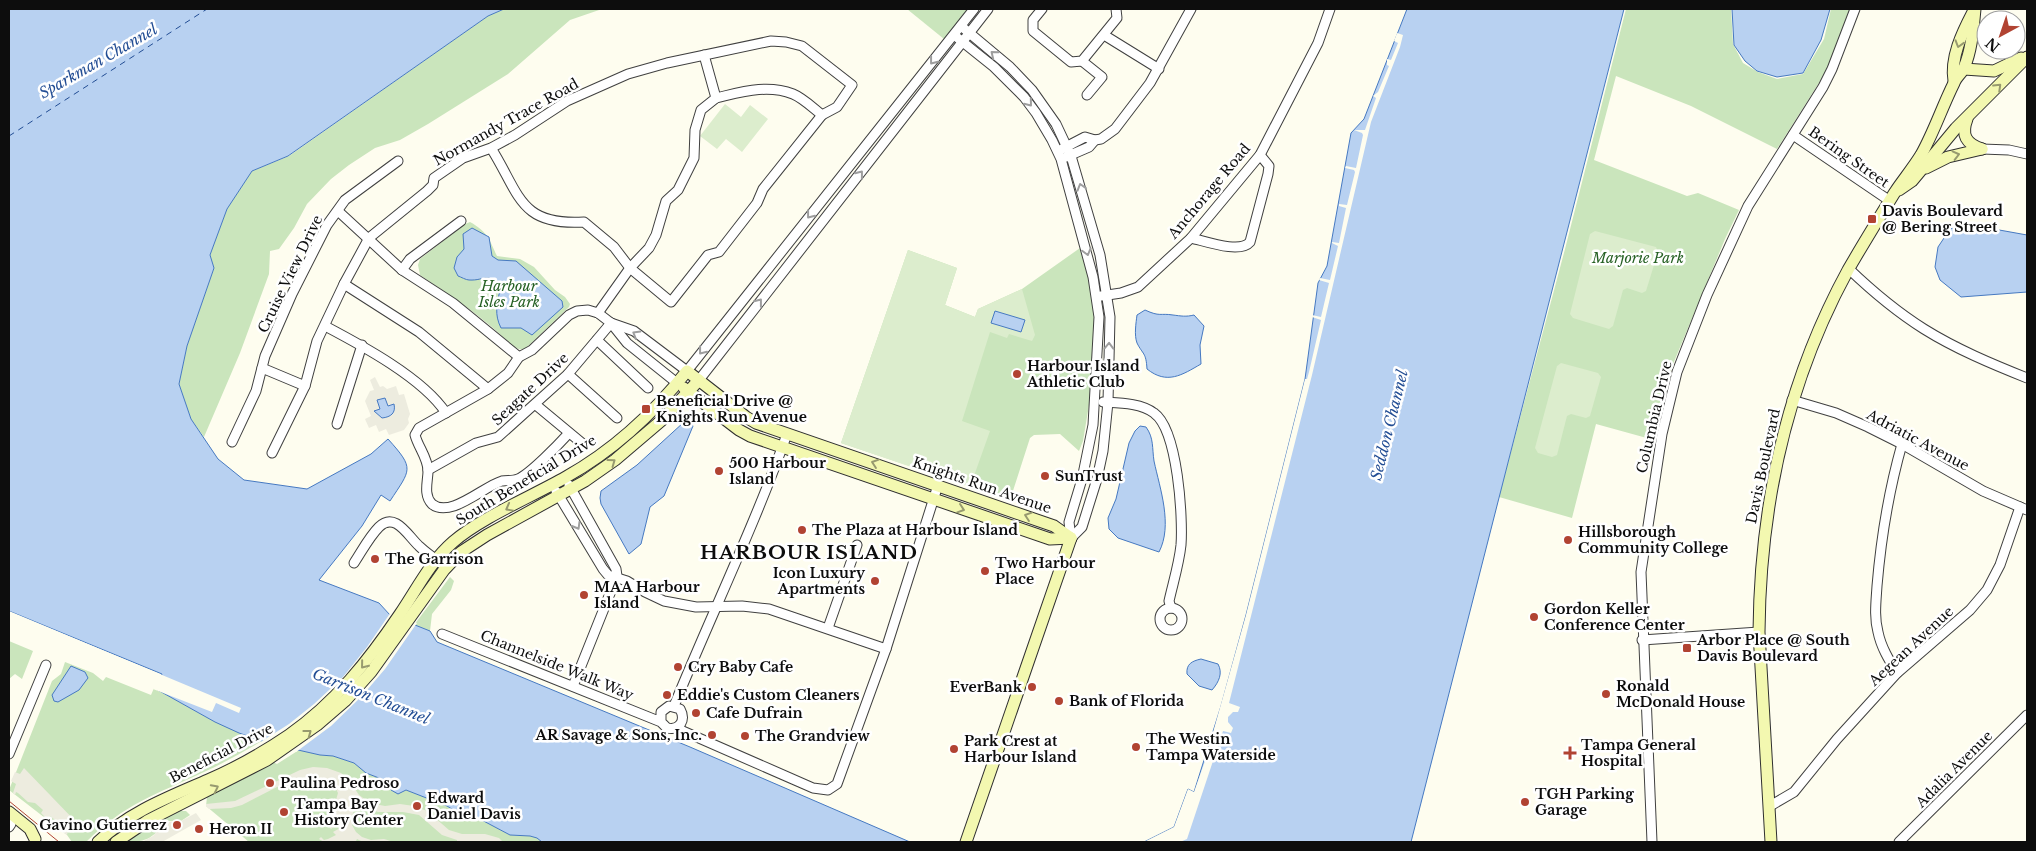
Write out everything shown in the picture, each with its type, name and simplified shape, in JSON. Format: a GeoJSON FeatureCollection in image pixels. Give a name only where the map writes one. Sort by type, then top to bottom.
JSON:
{"type":"FeatureCollection","features":[{"type":"Feature","properties":{"kind":"street","name":"South Beneficial Drive"},"geometry":{"type":"LineString","coordinates":[[409,610],[436,559],[465,533],[596,458],[629,433],[658,405],[974,9]]}},
{"type":"Feature","properties":{"kind":"street","name":"South Beneficial Drive"},"geometry":{"type":"LineString","coordinates":[[409,610],[461,552],[478,540],[596,473],[657,425],[689,392],[988,9]]}},
{"type":"Feature","properties":{"kind":"street"},"geometry":{"type":"LineString","coordinates":[[1042,9],[1033,20],[1033,31],[1071,62],[1082,61],[1102,77],[1086,95]]}},
{"type":"Feature","properties":{"kind":"street"},"geometry":{"type":"LineString","coordinates":[[1082,61],[1117,18],[1117,9]]}},
{"type":"Feature","properties":{"kind":"street"},"geometry":{"type":"LineString","coordinates":[[1060,154],[1071,156],[1089,147],[1095,140],[1106,136],[1116,129],[1159,69],[1191,9]]}},
{"type":"Feature","properties":{"kind":"street","name":"Anchorage Road"},"geometry":{"type":"LineString","coordinates":[[1096,296],[1107,296],[1138,287],[1191,238],[1260,155],[1318,43],[1330,9]]}},
{"type":"Feature","properties":{"kind":"street","name":"Columbia Drive"},"geometry":{"type":"LineString","coordinates":[[1652,842],[1642,640],[1641,572],[1662,434],[1677,372],[1707,295],[1748,206],[1810,109],[1832,69],[1855,9]]}},
{"type":"Feature","properties":{"kind":"street"},"geometry":{"type":"LineString","coordinates":[[1954,81],[1964,70],[1974,32],[1974,9]]}},
{"type":"Feature","properties":{"kind":"street"},"geometry":{"type":"LineString","coordinates":[[1954,81],[1952,68],[1964,29],[1974,9]]}},
{"type":"Feature","properties":{"kind":"street"},"geometry":{"type":"LineString","coordinates":[[961,26],[1010,67],[1032,90],[1056,124],[1068,146],[1098,246],[1110,317],[1108,402],[1097,479],[1082,527],[1071,538],[966,842]]}},
{"type":"Feature","properties":{"kind":"street"},"geometry":{"type":"LineString","coordinates":[[954,35],[994,67],[1036,112],[1060,154],[1087,252],[1099,317],[1094,425],[1082,479],[1068,522],[1071,538]]}},
{"type":"Feature","properties":{"kind":"street"},"geometry":{"type":"LineString","coordinates":[[1104,35],[1159,69]]}},
{"type":"Feature","properties":{"kind":"street","name":"Normandy Trace Road"},"geometry":{"type":"LineString","coordinates":[[369,238],[427,191],[433,185],[434,178],[463,158],[491,148],[515,135],[567,101],[628,74],[771,41],[802,46],[852,85],[837,107],[822,114],[763,189],[757,203],[719,252],[708,255],[671,302],[630,268]]}},
{"type":"Feature","properties":{"kind":"street"},"geometry":{"type":"LineString","coordinates":[[704,55],[716,98]]}},
{"type":"Feature","properties":{"kind":"street"},"geometry":{"type":"LineString","coordinates":[[1964,70],[1994,71],[2027,56]]}},
{"type":"Feature","properties":{"kind":"street"},"geometry":{"type":"LineString","coordinates":[[1892,197],[1909,185],[1947,138],[2027,56]]}},
{"type":"Feature","properties":{"kind":"street","name":"Davis Boulevard"},"geometry":{"type":"LineString","coordinates":[[1771,842],[1759,632],[1761,571],[1766,519],[1777,459],[1792,400],[1818,332],[1849,269],[1892,197],[1921,155],[1934,131],[1954,81]]}},
{"type":"Feature","properties":{"kind":"street"},"geometry":{"type":"LineString","coordinates":[[570,433],[518,479],[502,481],[451,508],[440,508],[432,504],[428,496],[428,470],[415,435],[419,428],[488,389],[508,373],[519,357],[532,350],[569,315],[577,311],[588,310],[598,313],[630,268],[649,248],[656,235],[666,201],[678,190],[685,179],[694,158],[695,130],[701,110],[716,98],[748,90],[773,88],[794,94],[822,114]]}},
{"type":"Feature","properties":{"kind":"street"},"geometry":{"type":"LineString","coordinates":[[1968,116],[1964,128],[1965,138],[1974,146],[1982,149]]}},
{"type":"Feature","properties":{"kind":"street"},"geometry":{"type":"LineString","coordinates":[[885,122],[895,129]]}},
{"type":"Feature","properties":{"kind":"street","name":"Bering Street"},"geometry":{"type":"LineString","coordinates":[[1793,134],[1892,197]]}},
{"type":"Feature","properties":{"kind":"street"},"geometry":{"type":"LineString","coordinates":[[1060,154],[1068,146],[1085,137],[1095,140]]}},
{"type":"Feature","properties":{"kind":"street"},"geometry":{"type":"LineString","coordinates":[[491,148],[522,204],[538,217],[568,224],[584,222],[614,247],[630,268]]}},
{"type":"Feature","properties":{"kind":"street"},"geometry":{"type":"LineString","coordinates":[[1922,170],[1948,157],[1982,149],[2009,150],[2027,154]]}},
{"type":"Feature","properties":{"kind":"street"},"geometry":{"type":"LineString","coordinates":[[1191,238],[1233,247],[1242,247],[1250,242],[1269,166],[1260,155]]}},
{"type":"Feature","properties":{"kind":"street","name":"Cruise View Drive"},"geometry":{"type":"LineString","coordinates":[[232,442],[256,391],[265,356],[292,294],[328,225],[345,200],[398,161]]}},
{"type":"Feature","properties":{"kind":"street"},"geometry":{"type":"LineString","coordinates":[[820,202],[831,210]]}},
{"type":"Feature","properties":{"kind":"street"},"geometry":{"type":"LineString","coordinates":[[338,211],[402,270],[453,303],[519,357]]}},
{"type":"Feature","properties":{"kind":"street"},"geometry":{"type":"LineString","coordinates":[[402,270],[410,260],[461,220]]}},
{"type":"Feature","properties":{"kind":"street"},"geometry":{"type":"LineString","coordinates":[[272,453],[305,386],[317,341],[344,284],[369,238]]}},
{"type":"Feature","properties":{"kind":"street"},"geometry":{"type":"LineString","coordinates":[[1849,269],[1901,314],[1924,329],[1958,348],[2027,378]]}},
{"type":"Feature","properties":{"kind":"street"},"geometry":{"type":"LineString","coordinates":[[344,284],[419,332],[488,389]]}},
{"type":"Feature","properties":{"kind":"street","name":"Knights Run Avenue"},"geometry":{"type":"LineString","coordinates":[[598,313],[611,323],[627,343],[739,430],[782,448],[1050,539],[1071,538]]}},
{"type":"Feature","properties":{"kind":"street"},"geometry":{"type":"LineString","coordinates":[[729,317],[740,325]]}},
{"type":"Feature","properties":{"kind":"street","name":"Knights Run Avenue"},"geometry":{"type":"LineString","coordinates":[[611,323],[634,331],[653,344],[746,418],[772,429],[1054,526],[1071,538]]}},
{"type":"Feature","properties":{"kind":"street","name":"Seagate Drive"},"geometry":{"type":"LineString","coordinates":[[428,470],[476,443],[498,438],[568,374],[611,323]]}},
{"type":"Feature","properties":{"kind":"street"},"geometry":{"type":"LineString","coordinates":[[325,326],[362,345],[399,370],[438,401],[446,413]]}},
{"type":"Feature","properties":{"kind":"street"},"geometry":{"type":"LineString","coordinates":[[597,340],[648,388]]}},
{"type":"Feature","properties":{"kind":"street"},"geometry":{"type":"LineString","coordinates":[[644,356],[653,344]]}},
{"type":"Feature","properties":{"kind":"street"},"geometry":{"type":"LineString","coordinates":[[337,424],[362,345]]}},
{"type":"Feature","properties":{"kind":"street"},"geometry":{"type":"LineString","coordinates":[[262,368],[305,386]]}},
{"type":"Feature","properties":{"kind":"street"},"geometry":{"type":"LineString","coordinates":[[568,374],[617,418]]}},
{"type":"Feature","properties":{"kind":"street","name":"Adriatic Avenue"},"geometry":{"type":"LineString","coordinates":[[1792,400],[1836,413],[1902,444],[1975,486],[2024,508]]}},
{"type":"Feature","properties":{"kind":"street"},"geometry":{"type":"LineString","coordinates":[[1095,401],[1145,407],[1156,415],[1163,425],[1169,441],[1178,474],[1181,545],[1169,601],[1171,608]]}},
{"type":"Feature","properties":{"kind":"street"},"geometry":{"type":"LineString","coordinates":[[536,405],[583,444]]}},
{"type":"Feature","properties":{"kind":"street"},"geometry":{"type":"LineString","coordinates":[[768,442],[772,429]]}},
{"type":"Feature","properties":{"kind":"street"},"geometry":{"type":"LineString","coordinates":[[674,706],[718,607],[787,434]]}},
{"type":"Feature","properties":{"kind":"street"},"geometry":{"type":"LineString","coordinates":[[1897,673],[1882,648],[1877,631],[1876,612],[1884,528],[1890,492],[1902,444]]}},
{"type":"Feature","properties":{"kind":"street"},"geometry":{"type":"LineString","coordinates":[[853,471],[857,457]]}},
{"type":"Feature","properties":{"kind":"street"},"geometry":{"type":"LineString","coordinates":[[565,477],[616,569],[617,576],[573,686]]}},
{"type":"Feature","properties":{"kind":"street"},"geometry":{"type":"LineString","coordinates":[[552,484],[608,575],[617,576],[664,601],[696,607],[742,606],[770,609],[886,649]]}},
{"type":"Feature","properties":{"kind":"street"},"geometry":{"type":"LineString","coordinates":[[676,728],[680,726],[683,719],[680,709],[674,706],[664,708],[661,712],[661,722],[667,728],[676,728],[813,788],[828,790],[837,784],[886,649],[938,485]]}},
{"type":"Feature","properties":{"kind":"street","name":"Aegean Avenue"},"geometry":{"type":"LineString","coordinates":[[1770,806],[1794,792],[1837,739],[1897,673],[1970,610],[1987,590],[2000,566],[2024,508]]}},
{"type":"Feature","properties":{"kind":"street"},"geometry":{"type":"LineString","coordinates":[[354,563],[378,528],[384,523],[390,522],[399,524],[418,546],[446,568]]}},
{"type":"Feature","properties":{"kind":"street"},"geometry":{"type":"LineString","coordinates":[[828,628],[857,545]]}},
{"type":"Feature","properties":{"kind":"street","name":"Beneficial Drive"},"geometry":{"type":"LineString","coordinates":[[98,842],[131,816],[216,776],[256,755],[295,730],[335,696],[409,610]]}},
{"type":"Feature","properties":{"kind":"street","name":"Beneficial Drive"},"geometry":{"type":"LineString","coordinates":[[116,842],[148,821],[267,760],[305,735],[346,700],[381,660],[409,610]]}},
{"type":"Feature","properties":{"kind":"street"},"geometry":{"type":"LineString","coordinates":[[1642,640],[1759,632]]}},
{"type":"Feature","properties":{"kind":"street","name":"Channelside Walk Way"},"geometry":{"type":"LineString","coordinates":[[442,634],[661,722]]}},
{"type":"Feature","properties":{"kind":"street"},"geometry":{"type":"LineString","coordinates":[[9,754],[46,665]]}},
{"type":"Feature","properties":{"kind":"street","name":"Adalia Avenue"},"geometry":{"type":"LineString","coordinates":[[1899,842],[2027,715]]}},
{"type":"Feature","properties":{"kind":"street"},"geometry":{"type":"LineString","coordinates":[[9,812],[30,830],[37,841]]}},
{"type":"Feature","properties":{"kind":"street"},"geometry":{"type":"LineString","coordinates":[[10,824],[37,841]]}},
{"type":"Feature","properties":{"kind":"green space"},"geometry":{"type":"Polygon","coordinates":[[[504,9],[602,9],[570,20],[508,74],[428,124],[400,140],[375,148],[349,165],[331,179],[307,204],[294,228],[279,249],[270,251],[269,274],[240,353],[204,437],[191,419],[179,384],[187,346],[214,268],[210,255],[227,209],[252,171],[289,156],[488,16],[504,9]]]}},
{"type":"Feature","properties":{"kind":"green space"},"geometry":{"type":"Polygon","coordinates":[[[907,9],[968,9],[944,39],[907,9]]]}},
{"type":"Feature","properties":{"kind":"green space","name":"Marjorie Park"},"geometry":{"type":"Polygon","coordinates":[[[1626,9],[1731,9],[1733,44],[1743,63],[1758,72],[1777,79],[1803,74],[1824,39],[1831,9],[1850,9],[1829,67],[1777,149],[1691,106],[1616,76],[1594,160],[1687,196],[1698,193],[1739,210],[1671,369],[1654,440],[1596,424],[1572,518],[1499,497],[1626,9]]]}},
{"type":"Feature","properties":{"kind":"green space"},"geometry":{"type":"Polygon","coordinates":[[[725,104],[741,117],[750,105],[768,119],[742,152],[726,139],[717,149],[700,136],[725,104]]]}},
{"type":"Feature","properties":{"kind":"green space","name":"Harbour Isles Park"},"geometry":{"type":"Polygon","coordinates":[[[470,222],[490,240],[497,256],[520,259],[534,267],[570,304],[525,349],[518,349],[512,346],[472,312],[420,275],[418,265],[420,259],[470,222]]]}},
{"type":"Feature","properties":{"kind":"green space"},"geometry":{"type":"Polygon","coordinates":[[[1595,231],[1656,247],[1658,252],[1646,291],[1642,293],[1627,288],[1623,290],[1613,326],[1609,329],[1573,318],[1570,314],[1590,234],[1595,231]]]}},
{"type":"Feature","properties":{"kind":"green space"},"geometry":{"type":"Polygon","coordinates":[[[1080,248],[1091,283],[1096,317],[1093,381],[1083,441],[1079,451],[1060,434],[1034,435],[1030,438],[1011,500],[841,443],[908,250],[957,268],[945,305],[975,317],[978,309],[1022,289],[1080,248]]]}},
{"type":"Feature","properties":{"kind":"green space"},"geometry":{"type":"Polygon","coordinates":[[[908,250],[957,268],[945,305],[975,317],[978,309],[1022,289],[1035,335],[1032,341],[1009,334],[1007,338],[990,332],[962,421],[990,431],[970,487],[841,443],[908,250]]]}},
{"type":"Feature","properties":{"kind":"green space"},"geometry":{"type":"Polygon","coordinates":[[[1561,363],[1598,373],[1601,377],[1590,416],[1586,418],[1571,414],[1567,416],[1557,455],[1552,457],[1538,453],[1535,448],[1557,366],[1561,363]]]}},
{"type":"Feature","properties":{"kind":"green space"},"geometry":{"type":"Polygon","coordinates":[[[450,577],[454,581],[451,590],[432,614],[430,631],[414,625],[450,577]]]}},
{"type":"Feature","properties":{"kind":"green space"},"geometry":{"type":"Polygon","coordinates":[[[9,641],[33,651],[22,679],[15,674],[9,679],[9,641]]]}},
{"type":"Feature","properties":{"kind":"green space"},"geometry":{"type":"Polygon","coordinates":[[[65,662],[93,673],[103,681],[106,677],[151,695],[154,688],[215,722],[262,741],[219,765],[128,809],[100,829],[86,842],[72,842],[67,835],[9,790],[52,681],[61,674],[65,662]]]}},
{"type":"Feature","properties":{"kind":"green space"},"geometry":{"type":"Polygon","coordinates":[[[299,750],[333,756],[354,763],[366,773],[379,778],[399,792],[406,790],[447,806],[460,814],[476,817],[510,835],[530,836],[542,842],[249,842],[206,806],[207,797],[273,762],[277,764],[299,750]]]}},
{"type":"Feature","properties":{"kind":"green space"},"geometry":{"type":"Polygon","coordinates":[[[180,811],[186,811],[190,815],[181,821],[168,821],[145,840],[125,842],[146,828],[180,811]]]}},
{"type":"Feature","properties":{"kind":"shaded area"},"geometry":{"type":"Polygon","coordinates":[[[375,377],[380,387],[383,386],[387,389],[396,386],[399,395],[404,394],[410,414],[409,423],[404,430],[389,435],[386,429],[379,432],[376,425],[369,428],[365,419],[371,416],[365,401],[370,391],[374,390],[370,380],[375,377]]]}},
{"type":"Feature","properties":{"kind":"shaded area"},"geometry":{"type":"Polygon","coordinates":[[[313,767],[327,768],[341,773],[348,779],[359,795],[370,803],[385,806],[400,804],[414,806],[427,811],[449,830],[462,834],[485,834],[499,838],[503,842],[457,842],[457,840],[442,835],[419,815],[403,812],[378,812],[359,805],[355,808],[352,816],[352,825],[356,832],[362,837],[371,840],[384,839],[394,842],[363,842],[357,839],[357,842],[324,842],[319,839],[321,837],[324,840],[336,835],[333,832],[340,828],[337,824],[331,829],[325,822],[331,815],[329,809],[334,807],[338,793],[334,785],[320,778],[317,779],[314,787],[306,785],[309,782],[305,780],[296,788],[295,782],[277,787],[242,805],[231,808],[209,809],[206,806],[206,804],[235,801],[300,770],[313,767]]]}},
{"type":"Feature","properties":{"kind":"shaded area"},"geometry":{"type":"Polygon","coordinates":[[[24,768],[78,824],[71,833],[68,830],[67,835],[64,833],[64,827],[50,816],[47,819],[41,813],[43,810],[35,803],[28,802],[16,792],[15,795],[13,793],[16,784],[11,781],[15,772],[20,774],[24,768]]]}},
{"type":"Feature","properties":{"kind":"shaded area"},"geometry":{"type":"Polygon","coordinates":[[[196,813],[201,820],[162,842],[142,842],[153,836],[165,822],[181,821],[196,813]]]}},
{"type":"Feature","properties":{"kind":"water"},"geometry":{"type":"Polygon","coordinates":[[[9,9],[504,9],[488,16],[288,156],[252,171],[227,209],[210,255],[214,268],[187,346],[179,384],[191,419],[218,459],[244,480],[307,489],[371,454],[388,439],[406,463],[406,475],[390,501],[381,495],[362,526],[319,580],[379,603],[390,615],[430,631],[437,642],[690,747],[910,842],[542,842],[530,836],[510,835],[476,817],[460,814],[447,806],[406,790],[398,794],[391,790],[392,787],[379,778],[366,773],[354,763],[333,756],[320,755],[267,743],[239,733],[215,722],[156,689],[162,674],[9,611],[9,9]]]}},
{"type":"Feature","properties":{"kind":"water","name":"Seddon Channel"},"geometry":{"type":"Polygon","coordinates":[[[1407,9],[1624,9],[1411,842],[1144,842],[1174,827],[1188,789],[1194,792],[1221,706],[1246,615],[1305,379],[1318,283],[1327,266],[1351,133],[1364,119],[1407,9]]]}},
{"type":"Feature","properties":{"kind":"water"},"geometry":{"type":"Polygon","coordinates":[[[1732,9],[1830,9],[1821,40],[1803,73],[1777,77],[1757,71],[1745,61],[1734,45],[1732,9]]]}},
{"type":"Feature","properties":{"kind":"water"},"geometry":{"type":"Polygon","coordinates":[[[1966,224],[2027,235],[2027,292],[1961,297],[1940,280],[1935,267],[1938,247],[1950,229],[1966,224]]]}},
{"type":"Feature","properties":{"kind":"water"},"geometry":{"type":"Polygon","coordinates":[[[472,228],[489,237],[492,256],[498,260],[516,261],[562,301],[563,307],[532,335],[521,328],[501,328],[497,314],[500,290],[492,280],[486,278],[468,280],[458,276],[454,268],[457,257],[464,249],[463,234],[472,228]]]}},
{"type":"Feature","properties":{"kind":"water"},"geometry":{"type":"Polygon","coordinates":[[[1145,310],[1157,314],[1194,315],[1204,326],[1200,345],[1201,364],[1174,377],[1161,377],[1147,369],[1145,356],[1137,343],[1135,333],[1137,315],[1145,310]]]}},
{"type":"Feature","properties":{"kind":"water"},"geometry":{"type":"Polygon","coordinates":[[[995,311],[1025,320],[1021,332],[991,323],[995,311]]]}},
{"type":"Feature","properties":{"kind":"water"},"geometry":{"type":"Polygon","coordinates":[[[385,398],[388,406],[394,404],[394,410],[390,416],[382,418],[374,411],[380,409],[377,400],[385,398]]]}},
{"type":"Feature","properties":{"kind":"water"},"geometry":{"type":"Polygon","coordinates":[[[684,422],[690,422],[693,426],[664,496],[650,507],[641,544],[629,554],[601,504],[601,491],[637,465],[684,422]]]}},
{"type":"Feature","properties":{"kind":"water"},"geometry":{"type":"Polygon","coordinates":[[[1140,426],[1146,427],[1150,435],[1164,507],[1165,530],[1159,552],[1118,538],[1109,529],[1108,518],[1116,499],[1129,443],[1140,426]]]}},
{"type":"Feature","properties":{"kind":"water"},"geometry":{"type":"Polygon","coordinates":[[[1201,659],[1218,664],[1220,677],[1212,690],[1199,686],[1187,674],[1190,664],[1201,659]]]}},
{"type":"Feature","properties":{"kind":"water"},"geometry":{"type":"Polygon","coordinates":[[[71,666],[85,672],[88,678],[79,690],[58,702],[54,701],[52,695],[71,666]]]}},
{"type":"Feature","properties":{"kind":"pier"},"geometry":{"type":"Polygon","coordinates":[[[1397,33],[1403,35],[1400,47],[1371,122],[1312,375],[1229,703],[1240,707],[1238,712],[1233,712],[1228,717],[1228,722],[1233,728],[1231,733],[1223,731],[1187,839],[1180,842],[1144,842],[1174,827],[1188,789],[1194,792],[1205,761],[1246,615],[1305,379],[1307,379],[1309,372],[1321,320],[1312,317],[1312,315],[1321,317],[1329,283],[1319,280],[1320,278],[1330,280],[1338,246],[1332,242],[1339,243],[1346,208],[1339,206],[1339,204],[1347,205],[1355,172],[1345,168],[1346,166],[1356,168],[1363,135],[1354,130],[1365,130],[1376,98],[1373,96],[1378,92],[1389,66],[1387,65],[1387,59],[1391,60],[1398,43],[1394,41],[1397,33]]]}},
{"type":"Feature","properties":{"kind":"pier"},"geometry":{"type":"Polygon","coordinates":[[[9,611],[241,708],[239,713],[216,703],[212,712],[153,689],[159,676],[9,614],[9,611]]]}},
{"type":"Feature","properties":{"kind":"pier"},"geometry":{"type":"Polygon","coordinates":[[[391,612],[417,623],[385,669],[362,696],[331,726],[296,752],[259,743],[289,724],[343,677],[391,612]]]}},
{"type":"Feature","properties":{"kind":"ferry route"},"geometry":{"type":"LineString","coordinates":[[9,136],[207,9]]}},
{"type":"Feature","properties":{"kind":"tram line"},"geometry":{"type":"LineString","coordinates":[[9,801],[59,842]]}},
{"type":"Feature","properties":{"kind":"place","name":"Davis Boulevard @ Bering Street"},"geometry":{"type":"Point","coordinates":[1872,219]}},
{"type":"Feature","properties":{"kind":"place","name":"Harbour Island Athletic Club"},"geometry":{"type":"Point","coordinates":[1017,374]}},
{"type":"Feature","properties":{"kind":"place","name":"Beneficial Drive @ Knights Run Avenue"},"geometry":{"type":"Point","coordinates":[646,409]}},
{"type":"Feature","properties":{"kind":"place","name":"500 Harbour Island"},"geometry":{"type":"Point","coordinates":[719,471]}},
{"type":"Feature","properties":{"kind":"place","name":"SunTrust"},"geometry":{"type":"Point","coordinates":[1045,476]}},
{"type":"Feature","properties":{"kind":"place","name":"The Plaza at Harbour Island"},"geometry":{"type":"Point","coordinates":[802,530]}},
{"type":"Feature","properties":{"kind":"place","name":"Hillsborough Community College"},"geometry":{"type":"Point","coordinates":[1568,540]}},
{"type":"Feature","properties":{"kind":"place","name":"The Garrison"},"geometry":{"type":"Point","coordinates":[375,559]}},
{"type":"Feature","properties":{"kind":"place","name":"Two Harbour Place"},"geometry":{"type":"Point","coordinates":[985,571]}},
{"type":"Feature","properties":{"kind":"place","name":"Icon Luxury Apartments"},"geometry":{"type":"Point","coordinates":[875,581]}},
{"type":"Feature","properties":{"kind":"place","name":"MAA Harbour Island"},"geometry":{"type":"Point","coordinates":[584,595]}},
{"type":"Feature","properties":{"kind":"place","name":"Gordon Keller Conference Center"},"geometry":{"type":"Point","coordinates":[1534,617]}},
{"type":"Feature","properties":{"kind":"place","name":"Arbor Place @ South Davis Boulevard"},"geometry":{"type":"Point","coordinates":[1687,648]}},
{"type":"Feature","properties":{"kind":"place","name":"Cry Baby Cafe"},"geometry":{"type":"Point","coordinates":[678,667]}},
{"type":"Feature","properties":{"kind":"place","name":"EverBank"},"geometry":{"type":"Point","coordinates":[1032,687]}},
{"type":"Feature","properties":{"kind":"place","name":"Ronald McDonald House"},"geometry":{"type":"Point","coordinates":[1606,694]}},
{"type":"Feature","properties":{"kind":"place","name":"Eddie's Custom Cleaners"},"geometry":{"type":"Point","coordinates":[667,695]}},
{"type":"Feature","properties":{"kind":"place","name":"Bank of Florida"},"geometry":{"type":"Point","coordinates":[1059,701]}},
{"type":"Feature","properties":{"kind":"place","name":"Cafe Dufrain"},"geometry":{"type":"Point","coordinates":[696,713]}},
{"type":"Feature","properties":{"kind":"place","name":"AR Savage & Sons, Inc."},"geometry":{"type":"Point","coordinates":[712,735]}},
{"type":"Feature","properties":{"kind":"place","name":"The Grandview"},"geometry":{"type":"Point","coordinates":[745,736]}},
{"type":"Feature","properties":{"kind":"place","name":"The Westin Tampa Waterside"},"geometry":{"type":"Point","coordinates":[1136,747]}},
{"type":"Feature","properties":{"kind":"place","name":"Park Crest at Harbour Island"},"geometry":{"type":"Point","coordinates":[954,749]}},
{"type":"Feature","properties":{"kind":"place","name":"Tampa General Hospital"},"geometry":{"type":"Point","coordinates":[1570,753]}},
{"type":"Feature","properties":{"kind":"place","name":"Paulina Pedroso"},"geometry":{"type":"Point","coordinates":[270,783]}},
{"type":"Feature","properties":{"kind":"place","name":"TGH Parking Garage"},"geometry":{"type":"Point","coordinates":[1525,802]}},
{"type":"Feature","properties":{"kind":"place","name":"Edward Daniel Davis"},"geometry":{"type":"Point","coordinates":[417,806]}},
{"type":"Feature","properties":{"kind":"place","name":"Tampa Bay History Center"},"geometry":{"type":"Point","coordinates":[284,812]}},
{"type":"Feature","properties":{"kind":"place","name":"Gavino Gutierrez"},"geometry":{"type":"Point","coordinates":[177,825]}},
{"type":"Feature","properties":{"kind":"place","name":"Heron II"},"geometry":{"type":"Point","coordinates":[199,829]}},
{"type":"Feature","properties":{"kind":"district","name":"HARBOUR ISLAND"},"geometry":{"type":"Point","coordinates":[809,552]}},
{"type":"Feature","properties":{"kind":"water label","name":"Sparkman Channel"},"geometry":{"type":"Point","coordinates":[98,61]}},
{"type":"Feature","properties":{"kind":"water label","name":"Garrison Channel"},"geometry":{"type":"Point","coordinates":[371,696]}}]}
